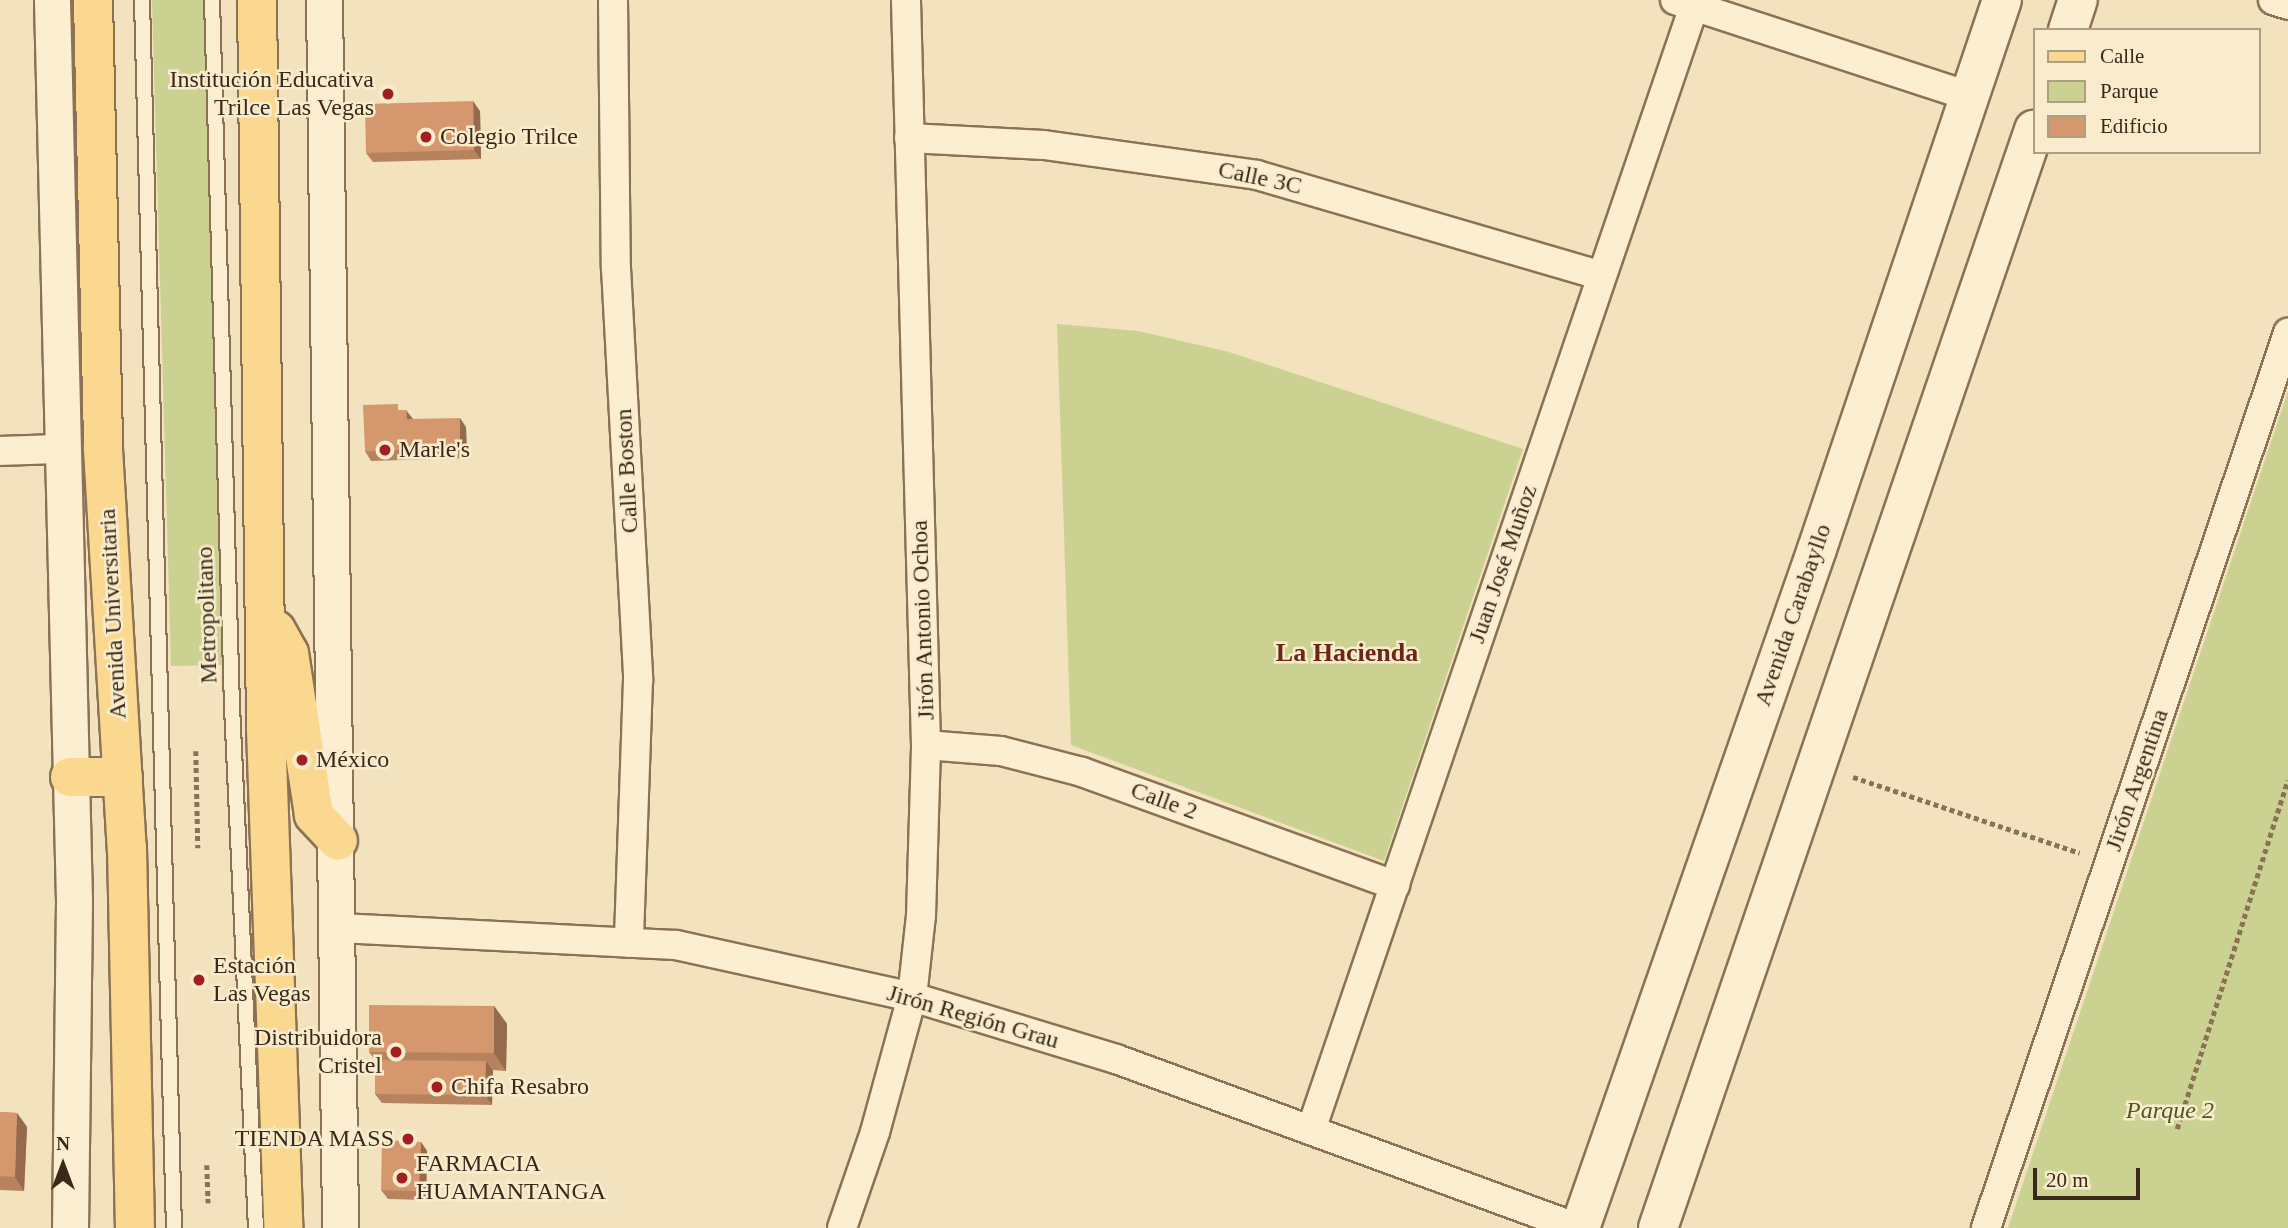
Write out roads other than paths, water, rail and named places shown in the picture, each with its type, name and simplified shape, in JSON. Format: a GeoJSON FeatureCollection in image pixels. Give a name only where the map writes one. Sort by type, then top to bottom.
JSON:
{"type":"FeatureCollection","features":[{"type":"Feature","properties":{"kind":"main road","name":"Avenida Universitaria"},"geometry":{"type":"LineString","coordinates":[[93,0],[103,449],[123,777],[135,1228]]}},
{"type":"Feature","properties":{"kind":"main road"},"geometry":{"type":"LineString","coordinates":[[257,0],[265,607],[283,1228]]}},
{"type":"Feature","properties":{"kind":"main road","name":"Avenida Carabayllo"},"geometry":{"type":"LineString","coordinates":[[1579,1228],[1821,536],[2002,0]]}},
{"type":"Feature","properties":{"kind":"main road"},"geometry":{"type":"LineString","coordinates":[[2069,28],[2078,0]]}},
{"type":"Feature","properties":{"kind":"main road"},"geometry":{"type":"LineString","coordinates":[[1658,1228],[1819,765],[2032,136]]}},
{"type":"Feature","properties":{"kind":"main road"},"geometry":{"type":"LineString","coordinates":[[265,607],[289,653],[314,815],[338,841]]}},
{"type":"Feature","properties":{"kind":"main road"},"geometry":{"type":"LineString","coordinates":[[70,777],[123,777]]}},
{"type":"Feature","properties":{"kind":"street","name":"Avenida Universitaria"},"geometry":{"type":"LineString","coordinates":[[52,0],[60,449],[74,902],[70,1228]]}},
{"type":"Feature","properties":{"kind":"street"},"geometry":{"type":"LineString","coordinates":[[324,0],[338,841],[340,1228]]}},
{"type":"Feature","properties":{"kind":"street","name":"Calle Boston"},"geometry":{"type":"LineString","coordinates":[[613,0],[616,268],[638,680],[629,943]]}},
{"type":"Feature","properties":{"kind":"street","name":"Jirón Antonio Ochoa"},"geometry":{"type":"LineString","coordinates":[[842,1228],[875,1132],[912,997],[921,916],[926,745],[906,0]]}},
{"type":"Feature","properties":{"kind":"street"},"geometry":{"type":"LineString","coordinates":[[2273,0],[2288,5]]}},
{"type":"Feature","properties":{"kind":"street"},"geometry":{"type":"LineString","coordinates":[[1688,2],[1969,96]]}},
{"type":"Feature","properties":{"kind":"street","name":"Juan José Muñoz"},"geometry":{"type":"LineString","coordinates":[[1312,1127],[1601,275],[1688,2]]}},
{"type":"Feature","properties":{"kind":"street","name":"Calle 3C"},"geometry":{"type":"LineString","coordinates":[[909,138],[1044,145],[1257,175],[1601,275]]}},
{"type":"Feature","properties":{"kind":"street","name":"Jirón Argentina"},"geometry":{"type":"LineString","coordinates":[[1986,1228],[2288,333]]}},
{"type":"Feature","properties":{"kind":"street"},"geometry":{"type":"LineString","coordinates":[[0,451],[60,449]]}},
{"type":"Feature","properties":{"kind":"street","name":"Calle 2"},"geometry":{"type":"LineString","coordinates":[[926,745],[1001,751],[1082,772],[1395,884]]}},
{"type":"Feature","properties":{"kind":"street","name":"Jirón Región Grau"},"geometry":{"type":"LineString","coordinates":[[339,928],[676,945],[912,997],[1116,1059],[1312,1127],[1579,1228]]}},
{"type":"Feature","properties":{"kind":"lane","name":"Metropolitano"},"geometry":{"type":"LineString","coordinates":[[142,0],[174,1228]]}},
{"type":"Feature","properties":{"kind":"lane","name":"Metropolitano"},"geometry":{"type":"LineString","coordinates":[[212,0],[232,706],[256,1228]]}},
{"type":"Feature","properties":{"kind":"place","name":"Institución Educativa Trilce Las Vegas"},"geometry":{"type":"Point","coordinates":[388,94]}},
{"type":"Feature","properties":{"kind":"place","name":"Colegio Trilce"},"geometry":{"type":"Point","coordinates":[426,137]}},
{"type":"Feature","properties":{"kind":"place","name":"Marle's"},"geometry":{"type":"Point","coordinates":[385,450]}},
{"type":"Feature","properties":{"kind":"place","name":"México"},"geometry":{"type":"Point","coordinates":[302,760]}},
{"type":"Feature","properties":{"kind":"place","name":"Estación Las Vegas"},"geometry":{"type":"Point","coordinates":[199,980]}},
{"type":"Feature","properties":{"kind":"place","name":"Distribuidora Cristel"},"geometry":{"type":"Point","coordinates":[396,1052]}},
{"type":"Feature","properties":{"kind":"place","name":"Chifa Resabro"},"geometry":{"type":"Point","coordinates":[437,1087]}},
{"type":"Feature","properties":{"kind":"place","name":"TIENDA MASS"},"geometry":{"type":"Point","coordinates":[408,1139]}},
{"type":"Feature","properties":{"kind":"place","name":"FARMACIA HUAMANTANGA"},"geometry":{"type":"Point","coordinates":[402,1178]}},
{"type":"Feature","properties":{"kind":"district","name":"La Hacienda"},"geometry":{"type":"Point","coordinates":[1347,653]}},
{"type":"Feature","properties":{"kind":"park label","name":"Parque 2"},"geometry":{"type":"Point","coordinates":[2170,1111]}}]}
